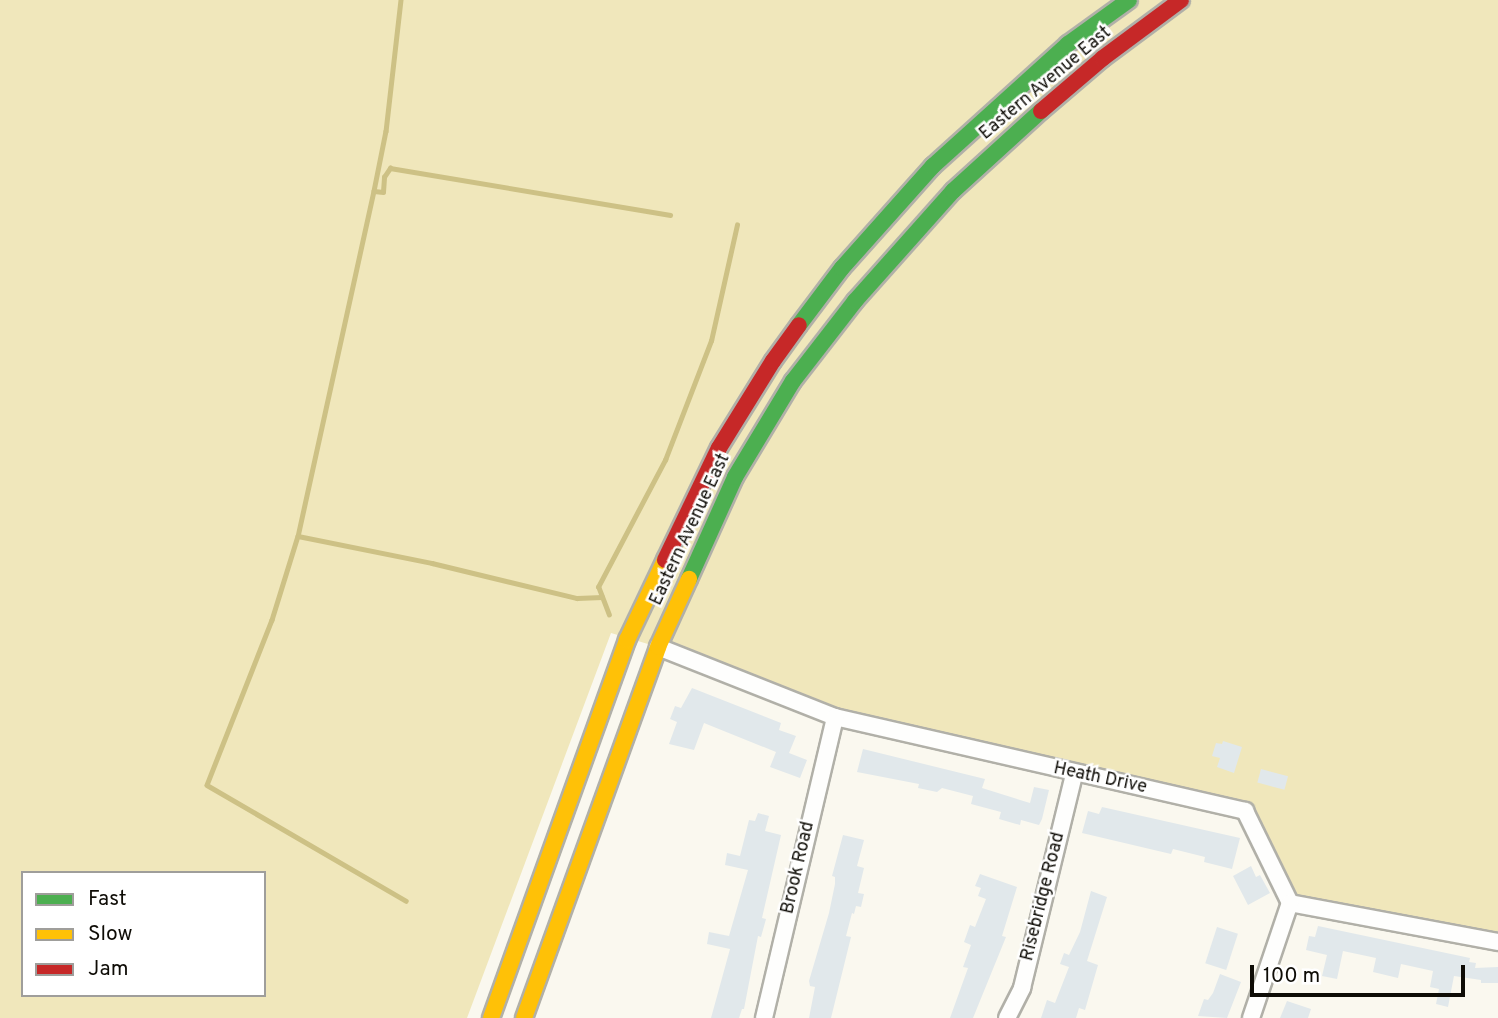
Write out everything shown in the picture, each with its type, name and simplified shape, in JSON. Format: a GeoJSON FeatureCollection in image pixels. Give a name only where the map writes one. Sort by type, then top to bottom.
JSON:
{"type":"FeatureCollection","features":[{"type":"Feature","properties":{"kind":"highway","name":"Eastern Avenue East"},"geometry":{"type":"LineString","coordinates":[[491,1018],[627,640],[719,448],[773,360],[842,268],[933,166],[1068,44],[1129,0]]}},
{"type":"Feature","properties":{"kind":"highway","name":"Eastern Avenue East"},"geometry":{"type":"LineString","coordinates":[[524,1018],[658,647],[735,477],[793,381],[855,301],[945,200],[1001,145],[1103,58],[1181,0]]}},
{"type":"Feature","properties":{"kind":"street","name":"Heath Drive"},"geometry":{"type":"LineString","coordinates":[[658,647],[835,717],[1074,774],[1245,811],[1290,903]]}},
{"type":"Feature","properties":{"kind":"street","name":"Brook Road"},"geometry":{"type":"LineString","coordinates":[[764,1018],[835,717]]}},
{"type":"Feature","properties":{"kind":"street","name":"Risebridge Road"},"geometry":{"type":"LineString","coordinates":[[1007,1018],[1022,988],[1074,774]]}},
{"type":"Feature","properties":{"kind":"street"},"geometry":{"type":"LineString","coordinates":[[1251,1018],[1290,903],[1498,942]]}},
{"type":"Feature","properties":{"kind":"shaded area"},"geometry":{"type":"Polygon","coordinates":[[[0,0],[1498,0],[1498,942],[1290,903],[1244,811],[835,717],[658,647],[611,633],[467,1018],[0,1018],[0,0]]]}},
{"type":"Feature","properties":{"kind":"building"},"geometry":{"type":"Polygon","coordinates":[[[692,688],[781,723],[779,730],[796,736],[789,753],[807,760],[800,778],[770,767],[776,752],[704,723],[694,750],[669,744],[677,722],[670,719],[675,706],[681,708],[692,688]]]}},
{"type":"Feature","properties":{"kind":"building"},"geometry":{"type":"Polygon","coordinates":[[[1223,741],[1242,747],[1234,773],[1217,767],[1220,758],[1212,756],[1216,743],[1222,744],[1223,741]]]}},
{"type":"Feature","properties":{"kind":"building"},"geometry":{"type":"Polygon","coordinates":[[[863,749],[985,779],[982,788],[1030,803],[1034,787],[1049,790],[1042,819],[1039,825],[1021,820],[1020,825],[999,819],[1001,812],[971,804],[973,796],[942,788],[937,792],[918,788],[919,784],[857,772],[863,749]]]}},
{"type":"Feature","properties":{"kind":"building"},"geometry":{"type":"Polygon","coordinates":[[[1261,769],[1288,776],[1284,790],[1257,783],[1261,769]]]}},
{"type":"Feature","properties":{"kind":"building"},"geometry":{"type":"Polygon","coordinates":[[[1102,807],[1240,838],[1232,869],[1204,862],[1205,857],[1173,849],[1171,854],[1082,833],[1088,811],[1099,814],[1102,807]]]}},
{"type":"Feature","properties":{"kind":"building"},"geometry":{"type":"Polygon","coordinates":[[[758,813],[769,816],[765,831],[781,835],[762,918],[766,919],[761,937],[758,936],[744,1009],[739,1018],[711,1018],[730,949],[707,944],[709,932],[729,936],[748,870],[725,865],[727,853],[740,856],[749,820],[755,821],[758,813]]]}},
{"type":"Feature","properties":{"kind":"building"},"geometry":{"type":"Polygon","coordinates":[[[843,835],[864,840],[857,866],[864,868],[858,893],[864,894],[861,907],[856,906],[854,914],[852,913],[846,936],[851,937],[831,1018],[809,1018],[815,987],[810,986],[809,981],[829,913],[835,884],[835,877],[832,876],[843,835]]]}},
{"type":"Feature","properties":{"kind":"building"},"geometry":{"type":"Polygon","coordinates":[[[1251,866],[1256,877],[1260,875],[1270,893],[1248,905],[1233,876],[1251,866]]]}},
{"type":"Feature","properties":{"kind":"building"},"geometry":{"type":"Polygon","coordinates":[[[980,874],[1017,887],[1002,936],[1006,937],[973,1018],[950,1018],[968,968],[963,967],[971,945],[964,942],[970,925],[975,927],[986,899],[978,896],[981,888],[975,886],[980,874]]]}},
{"type":"Feature","properties":{"kind":"building"},"geometry":{"type":"Polygon","coordinates":[[[1091,891],[1107,897],[1087,961],[1098,965],[1085,1010],[1079,1008],[1076,1018],[1041,1018],[1047,1000],[1055,1003],[1069,967],[1060,964],[1064,953],[1069,955],[1080,932],[1091,891]]]}},
{"type":"Feature","properties":{"kind":"building"},"geometry":{"type":"Polygon","coordinates":[[[1318,926],[1470,958],[1469,962],[1476,963],[1475,968],[1498,967],[1498,983],[1481,983],[1481,980],[1454,976],[1448,1007],[1436,1004],[1439,989],[1430,987],[1433,971],[1401,964],[1398,978],[1373,972],[1376,958],[1343,951],[1337,979],[1322,976],[1327,955],[1306,950],[1309,936],[1315,937],[1318,926]]]}},
{"type":"Feature","properties":{"kind":"building"},"geometry":{"type":"Polygon","coordinates":[[[1217,927],[1238,934],[1226,970],[1205,963],[1217,927]]]}},
{"type":"Feature","properties":{"kind":"building"},"geometry":{"type":"Polygon","coordinates":[[[1220,974],[1241,982],[1227,1018],[1198,1016],[1204,999],[1208,1000],[1213,993],[1220,974]]]}},
{"type":"Feature","properties":{"kind":"building"},"geometry":{"type":"Polygon","coordinates":[[[1287,1001],[1311,1009],[1308,1018],[1280,1018],[1287,1001]]]}},
{"type":"Feature","properties":{"kind":"waterway"},"geometry":{"type":"LineString","coordinates":[[401,0],[386,131],[374,191],[383,192],[384,177],[390,168],[670,215]]}},
{"type":"Feature","properties":{"kind":"waterway"},"geometry":{"type":"LineString","coordinates":[[374,191],[298,536],[432,563],[577,598],[602,597]]}},
{"type":"Feature","properties":{"kind":"waterway"},"geometry":{"type":"LineString","coordinates":[[609,615],[598,587],[665,460],[711,341],[737,225]]}},
{"type":"Feature","properties":{"kind":"waterway"},"geometry":{"type":"LineString","coordinates":[[298,536],[272,620],[207,785],[406,901]]}},
{"type":"Feature","properties":{"kind":"traffic: fast"},"geometry":{"type":"LineString","coordinates":[[799,325],[842,268],[933,166],[1068,44],[1129,0]]}},
{"type":"Feature","properties":{"kind":"traffic: fast"},"geometry":{"type":"LineString","coordinates":[[689,579],[735,477],[793,381],[855,301],[953,191],[1041,111]]}},
{"type":"Feature","properties":{"kind":"traffic: slow"},"geometry":{"type":"LineString","coordinates":[[491,1018],[627,640],[665,560]]}},
{"type":"Feature","properties":{"kind":"traffic: slow"},"geometry":{"type":"LineString","coordinates":[[524,1018],[658,647],[689,579]]}},
{"type":"Feature","properties":{"kind":"traffic: jam"},"geometry":{"type":"LineString","coordinates":[[1041,111],[1103,58],[1181,0]]}},
{"type":"Feature","properties":{"kind":"traffic: jam"},"geometry":{"type":"LineString","coordinates":[[665,560],[719,448],[773,361],[799,325]]}}]}
